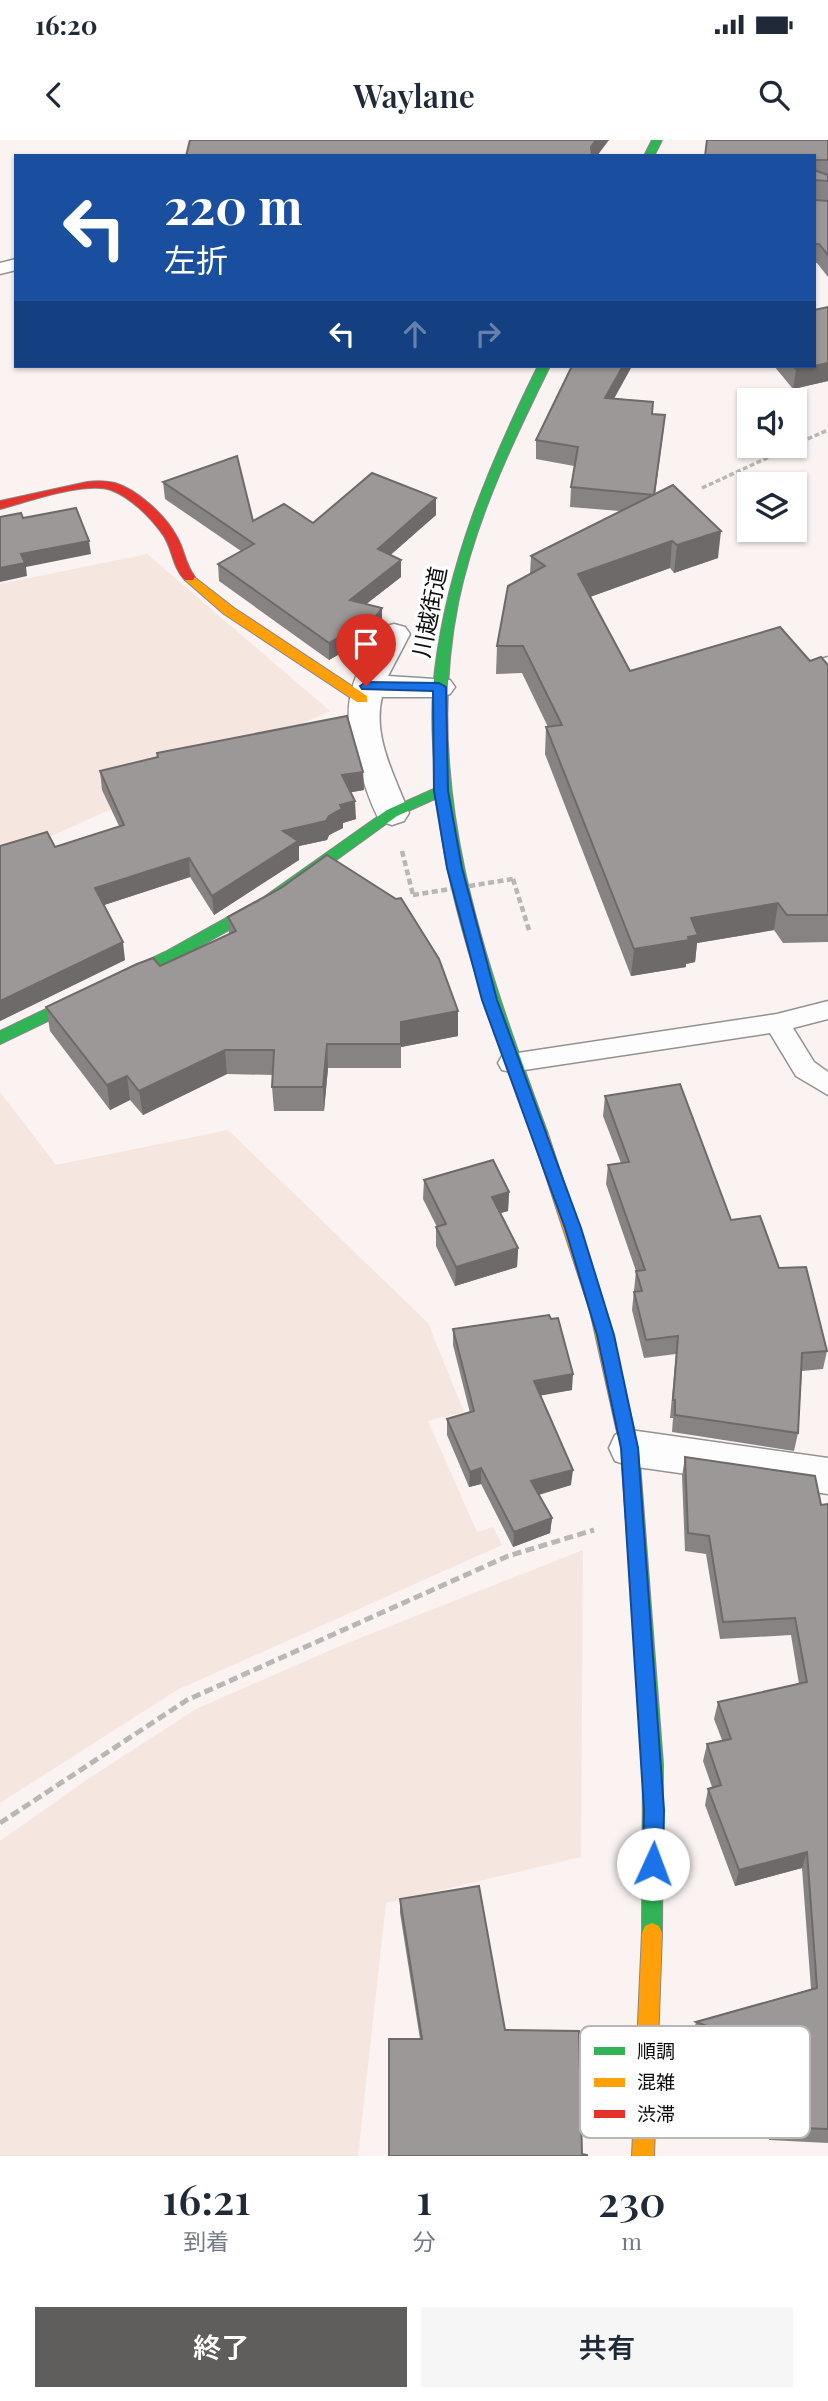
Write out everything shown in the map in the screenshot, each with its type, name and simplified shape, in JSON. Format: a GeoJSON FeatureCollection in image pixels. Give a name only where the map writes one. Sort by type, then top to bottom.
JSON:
{"type":"FeatureCollection","features":[{"type":"Feature","properties":{"kind":"main road","name":"川越街道"},"geometry":{"type":"LineString","coordinates":[[543,368],[492,474],[456,583],[439,687],[441,791],[455,868],[490,1000],[573,1228],[605,1335],[630,1448],[654,1810],[647,2026]]}},
{"type":"Feature","properties":{"kind":"main road"},"geometry":{"type":"LineString","coordinates":[[0,505],[69,489],[111,486],[135,500],[170,534],[182,571],[219,603],[364,692]]}},
{"type":"Feature","properties":{"kind":"main road"},"geometry":{"type":"LineString","coordinates":[[0,1038],[170,956],[269,901],[392,813],[441,791]]}},
{"type":"Feature","properties":{"kind":"main road","name":"川越街道"},"geometry":{"type":"LineString","coordinates":[[643,2156],[644,2138]]}},
{"type":"Feature","properties":{"kind":"street"},"geometry":{"type":"LineString","coordinates":[[392,813],[361,727],[364,692],[372,670],[394,634]]}},
{"type":"Feature","properties":{"kind":"street"},"geometry":{"type":"LineString","coordinates":[[364,692],[439,687]]}},
{"type":"Feature","properties":{"kind":"street"},"geometry":{"type":"LineString","coordinates":[[630,1448],[828,1476]]}},
{"type":"Feature","properties":{"kind":"lane"},"geometry":{"type":"LineString","coordinates":[[828,664],[821,666],[828,674]]}},
{"type":"Feature","properties":{"kind":"lane"},"geometry":{"type":"LineString","coordinates":[[511,1063],[777,1023],[828,1010]]}},
{"type":"Feature","properties":{"kind":"lane"},"geometry":{"type":"LineString","coordinates":[[777,1023],[805,1069],[828,1085]]}},
{"type":"Feature","properties":{"kind":"path"},"geometry":{"type":"LineString","coordinates":[[807,440],[828,430]]}},
{"type":"Feature","properties":{"kind":"path"},"geometry":{"type":"LineString","coordinates":[[702,488],[768,458]]}},
{"type":"Feature","properties":{"kind":"path"},"geometry":{"type":"LineString","coordinates":[[413,895],[513,879],[529,930]]}},
{"type":"Feature","properties":{"kind":"path"},"geometry":{"type":"LineString","coordinates":[[0,1823],[187,1700],[508,1556],[635,1518]]}},
{"type":"Feature","properties":{"kind":"shaded area"},"geometry":{"type":"Polygon","coordinates":[[[147,554],[330,711],[0,859],[0,584],[147,554]]]}},
{"type":"Feature","properties":{"kind":"shaded area"},"geometry":{"type":"Polygon","coordinates":[[[0,1092],[56,1165],[228,1130],[428,1323],[464,1412],[428,1421],[477,1532],[493,1527],[502,1545],[177,1690],[0,1803],[0,1092]]]}},
{"type":"Feature","properties":{"kind":"shaded area"},"geometry":{"type":"Polygon","coordinates":[[[583,1550],[581,1857],[386,1903],[358,2156],[0,2156],[0,1841],[88,1779],[196,1709],[340,1646],[583,1550]]]}},
{"type":"Feature","properties":{"kind":"building"},"geometry":{"type":"Polygon","coordinates":[[[190,140],[596,140],[591,147],[592,154],[186,154],[190,140]]]}},
{"type":"Feature","properties":{"kind":"building"},"geometry":{"type":"Polygon","coordinates":[[[707,140],[828,140],[828,160],[816,160],[816,154],[705,154],[707,140]]]}},
{"type":"Feature","properties":{"kind":"building"},"geometry":{"type":"Polygon","coordinates":[[[816,171],[828,175],[828,181],[816,180],[816,171]]]}},
{"type":"Feature","properties":{"kind":"building"},"geometry":{"type":"Polygon","coordinates":[[[816,200],[828,201],[828,255],[816,244],[816,200]]]}},
{"type":"Feature","properties":{"kind":"building"},"geometry":{"type":"Polygon","coordinates":[[[828,307],[828,363],[816,366],[816,310],[828,307]]]}},
{"type":"Feature","properties":{"kind":"building"},"geometry":{"type":"Polygon","coordinates":[[[571,368],[622,368],[605,398],[653,402],[652,414],[665,415],[654,495],[571,487],[578,447],[536,440],[571,368]]]}},
{"type":"Feature","properties":{"kind":"building"},"geometry":{"type":"Polygon","coordinates":[[[237,456],[253,521],[284,504],[313,523],[372,473],[436,498],[378,549],[401,560],[350,600],[382,608],[376,616],[329,643],[218,564],[254,544],[163,482],[237,456]]]}},
{"type":"Feature","properties":{"kind":"building"},"geometry":{"type":"Polygon","coordinates":[[[673,485],[721,531],[677,545],[672,541],[578,574],[630,671],[780,627],[810,661],[821,657],[828,665],[828,915],[787,915],[778,903],[691,918],[698,935],[688,937],[689,940],[634,949],[546,727],[562,725],[523,646],[497,646],[508,586],[545,566],[531,556],[673,485]]]}},
{"type":"Feature","properties":{"kind":"building"},"geometry":{"type":"Polygon","coordinates":[[[76,508],[89,541],[21,554],[25,563],[0,568],[0,517],[21,513],[23,518],[76,508]]]}},
{"type":"Feature","properties":{"kind":"building"},"geometry":{"type":"Polygon","coordinates":[[[347,716],[363,772],[342,775],[355,801],[340,805],[342,809],[329,816],[326,821],[283,831],[298,841],[212,896],[189,858],[95,888],[123,942],[0,1001],[0,846],[47,832],[55,847],[124,825],[100,771],[158,757],[157,753],[347,716]]]}},
{"type":"Feature","properties":{"kind":"building"},"geometry":{"type":"Polygon","coordinates":[[[327,855],[396,899],[401,898],[439,959],[458,1011],[401,1022],[401,1044],[327,1044],[323,1087],[272,1087],[274,1050],[225,1050],[139,1091],[127,1076],[107,1085],[46,1007],[137,964],[153,958],[160,966],[236,931],[228,917],[281,888],[327,855]]]}},
{"type":"Feature","properties":{"kind":"building"},"geometry":{"type":"Polygon","coordinates":[[[680,1084],[731,1220],[760,1216],[779,1268],[806,1267],[827,1351],[802,1353],[798,1433],[675,1415],[673,1400],[678,1336],[646,1340],[634,1292],[642,1291],[636,1271],[645,1270],[608,1165],[629,1162],[605,1096],[680,1084]]]}},
{"type":"Feature","properties":{"kind":"building"},"geometry":{"type":"Polygon","coordinates":[[[493,1160],[509,1192],[492,1197],[518,1248],[456,1267],[436,1227],[446,1224],[424,1180],[493,1160]]]}},
{"type":"Feature","properties":{"kind":"building"},"geometry":{"type":"Polygon","coordinates":[[[549,1315],[551,1319],[558,1318],[573,1374],[534,1381],[573,1470],[531,1481],[552,1518],[514,1532],[481,1468],[470,1472],[447,1419],[474,1411],[453,1329],[549,1315]]]}},
{"type":"Feature","properties":{"kind":"building"},"geometry":{"type":"Polygon","coordinates":[[[685,1457],[815,1476],[821,1505],[828,1504],[828,2129],[810,2128],[810,2026],[707,2026],[696,2022],[817,1988],[807,1852],[739,1870],[708,1789],[721,1785],[707,1744],[731,1739],[718,1702],[807,1682],[795,1618],[723,1622],[709,1536],[688,1533],[685,1457]]]}},
{"type":"Feature","properties":{"kind":"building"},"geometry":{"type":"Polygon","coordinates":[[[479,1886],[505,2030],[579,2031],[580,2138],[582,2154],[587,2156],[389,2156],[389,2039],[422,2039],[400,1899],[479,1886]]]}},
{"type":"Feature","properties":{"kind":"traffic: fast"},"geometry":{"type":"LineString","coordinates":[[650,154],[657,140]]}},
{"type":"Feature","properties":{"kind":"traffic: fast"},"geometry":{"type":"LineString","coordinates":[[540,1134],[494,1005],[457,874],[445,807],[439,740],[441,672],[460,572],[491,482],[543,368]]}},
{"type":"Feature","properties":{"kind":"traffic: fast"},"geometry":{"type":"LineString","coordinates":[[0,1038],[170,956],[269,901],[392,813],[441,791]]}},
{"type":"Feature","properties":{"kind":"traffic: fast"},"geometry":{"type":"LineString","coordinates":[[630,1450],[653,1764],[652,1933]]}},
{"type":"Feature","properties":{"kind":"traffic: slow"},"geometry":{"type":"LineString","coordinates":[[189,577],[229,611],[362,699]]}},
{"type":"Feature","properties":{"kind":"traffic: slow"},"geometry":{"type":"LineString","coordinates":[[540,1134],[598,1311],[630,1450]]}},
{"type":"Feature","properties":{"kind":"traffic: slow"},"geometry":{"type":"LineString","coordinates":[[648,2026],[652,1933]]}},
{"type":"Feature","properties":{"kind":"traffic: slow"},"geometry":{"type":"LineString","coordinates":[[643,2156],[644,2138]]}},
{"type":"Feature","properties":{"kind":"traffic: jam"},"geometry":{"type":"LineString","coordinates":[[0,505],[72,488],[111,486],[134,499],[165,527],[172,538],[181,567],[189,577]]}},
{"type":"Feature","properties":{"kind":"route"},"geometry":{"type":"LineString","coordinates":[[366,686],[439,687],[441,791],[455,868],[490,1000],[573,1228],[605,1335],[630,1448],[654,1810],[653,1864]]}}]}
